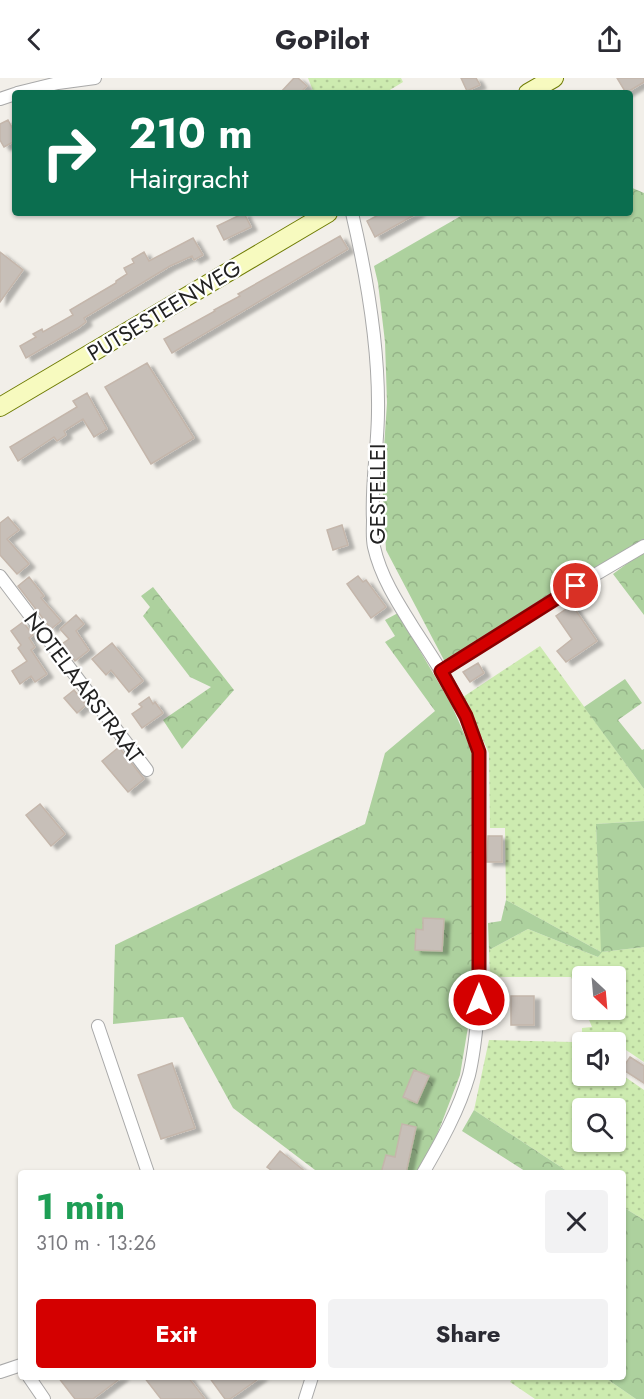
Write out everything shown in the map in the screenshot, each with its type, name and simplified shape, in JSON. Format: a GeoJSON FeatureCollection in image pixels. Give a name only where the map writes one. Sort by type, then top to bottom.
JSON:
{"type":"FeatureCollection","features":[{"type":"Feature","properties":{"kind":"main road"},"geometry":{"type":"LineString","coordinates":[[533,90],[554,78]]}},
{"type":"Feature","properties":{"kind":"main road","name":"PUTSESTEENWEG"},"geometry":{"type":"LineString","coordinates":[[0,407],[323,216]]}},
{"type":"Feature","properties":{"kind":"street"},"geometry":{"type":"LineString","coordinates":[[29,90],[95,78]]}},
{"type":"Feature","properties":{"kind":"street","name":"GESTELLEI"},"geometry":{"type":"LineString","coordinates":[[352,216],[362,256],[372,319],[378,410],[373,474],[373,546],[384,577],[399,605],[441,671],[466,716],[479,752],[479,1000],[476,1037],[469,1074],[457,1108],[425,1170]]}},
{"type":"Feature","properties":{"kind":"street"},"geometry":{"type":"LineString","coordinates":[[441,671],[644,546]]}},
{"type":"Feature","properties":{"kind":"street","name":"NOTELAARSTRAAT"},"geometry":{"type":"LineString","coordinates":[[0,576],[147,770]]}},
{"type":"Feature","properties":{"kind":"street"},"geometry":{"type":"LineString","coordinates":[[99,1026],[147,1170]]}},
{"type":"Feature","properties":{"kind":"street"},"geometry":{"type":"LineString","coordinates":[[0,1372],[18,1366]]}},
{"type":"Feature","properties":{"kind":"street"},"geometry":{"type":"LineString","coordinates":[[31,1380],[44,1399]]}},
{"type":"Feature","properties":{"kind":"street"},"geometry":{"type":"LineString","coordinates":[[304,1399],[311,1380]]}},
{"type":"Feature","properties":{"kind":"green space"},"geometry":{"type":"Polygon","coordinates":[[[308,78],[401,78],[403,82],[390,90],[313,90],[308,78]]]}},
{"type":"Feature","properties":{"kind":"green space"},"geometry":{"type":"Polygon","coordinates":[[[633,188],[644,193],[644,544],[445,662],[386,550],[382,478],[387,403],[385,342],[374,266],[461,216],[633,216],[633,188]]]}},
{"type":"Feature","properties":{"kind":"green space"},"geometry":{"type":"Polygon","coordinates":[[[644,551],[644,615],[613,574],[644,551]]]}},
{"type":"Feature","properties":{"kind":"green space"},"geometry":{"type":"Polygon","coordinates":[[[153,587],[234,690],[182,749],[163,720],[211,687],[190,677],[143,616],[150,607],[141,596],[153,587]]]}},
{"type":"Feature","properties":{"kind":"green space"},"geometry":{"type":"Polygon","coordinates":[[[398,613],[451,704],[473,754],[476,919],[473,997],[460,1075],[432,1148],[418,1170],[315,1170],[233,1108],[183,1017],[113,1024],[115,945],[365,824],[385,753],[435,711],[385,642],[395,636],[385,620],[398,613]]]}},
{"type":"Feature","properties":{"kind":"green space"},"geometry":{"type":"Polygon","coordinates":[[[540,646],[644,789],[644,821],[596,824],[602,952],[644,947],[644,1062],[626,1050],[626,1032],[582,1032],[582,1028],[592,1027],[589,1020],[626,1020],[626,966],[572,966],[572,979],[571,977],[490,977],[489,950],[528,929],[598,957],[601,952],[506,900],[505,828],[490,828],[489,753],[463,697],[540,646]]]}},
{"type":"Feature","properties":{"kind":"green space"},"geometry":{"type":"Polygon","coordinates":[[[625,679],[642,703],[618,720],[642,750],[644,749],[644,789],[584,707],[625,679]]]}},
{"type":"Feature","properties":{"kind":"green space"},"geometry":{"type":"Polygon","coordinates":[[[644,821],[644,947],[602,952],[598,957],[528,929],[489,950],[488,923],[501,921],[506,900],[601,952],[596,824],[644,821]]]}},
{"type":"Feature","properties":{"kind":"green space"},"geometry":{"type":"Polygon","coordinates":[[[489,1040],[572,1042],[572,1086],[626,1086],[626,1078],[644,1090],[644,1220],[626,1209],[626,1170],[565,1170],[474,1110],[489,1040]]]}},
{"type":"Feature","properties":{"kind":"green space"},"geometry":{"type":"Polygon","coordinates":[[[474,1110],[565,1170],[523,1170],[462,1131],[474,1110]]]}},
{"type":"Feature","properties":{"kind":"green space"},"geometry":{"type":"Polygon","coordinates":[[[626,1209],[644,1220],[644,1399],[636,1399],[608,1380],[626,1380],[626,1209]]]}},
{"type":"Feature","properties":{"kind":"green space"},"geometry":{"type":"Polygon","coordinates":[[[511,1380],[608,1380],[636,1399],[535,1399],[510,1382],[511,1380]]]}},
{"type":"Feature","properties":{"kind":"building"},"geometry":{"type":"Polygon","coordinates":[[[294,78],[298,78],[307,86],[303,90],[283,90],[294,78]]]}},
{"type":"Feature","properties":{"kind":"building"},"geometry":{"type":"Polygon","coordinates":[[[461,78],[476,78],[480,85],[467,90],[461,78]]]}},
{"type":"Feature","properties":{"kind":"building"},"geometry":{"type":"Polygon","coordinates":[[[617,78],[644,78],[644,82],[631,90],[624,90],[617,78]]]}},
{"type":"Feature","properties":{"kind":"building"},"geometry":{"type":"Polygon","coordinates":[[[8,120],[12,127],[12,143],[4,147],[0,140],[0,124],[8,120]]]}},
{"type":"Feature","properties":{"kind":"building"},"geometry":{"type":"Polygon","coordinates":[[[238,216],[246,216],[251,227],[224,240],[217,226],[238,216]]]}},
{"type":"Feature","properties":{"kind":"building"},"geometry":{"type":"Polygon","coordinates":[[[376,216],[413,216],[375,237],[367,221],[376,216]]]}},
{"type":"Feature","properties":{"kind":"building"},"geometry":{"type":"Polygon","coordinates":[[[340,236],[348,249],[172,353],[164,339],[340,236]]]}},
{"type":"Feature","properties":{"kind":"building"},"geometry":{"type":"Polygon","coordinates":[[[193,238],[203,255],[194,260],[192,256],[170,266],[84,318],[86,322],[78,328],[26,358],[20,346],[36,337],[33,334],[42,329],[43,332],[73,315],[70,310],[116,283],[127,274],[124,268],[134,263],[132,259],[144,252],[149,261],[193,238]]]}},
{"type":"Feature","properties":{"kind":"building"},"geometry":{"type":"Polygon","coordinates":[[[0,252],[23,270],[0,302],[0,252]]]}},
{"type":"Feature","properties":{"kind":"building"},"geometry":{"type":"Polygon","coordinates":[[[147,363],[194,438],[151,464],[105,387],[147,363]]]}},
{"type":"Feature","properties":{"kind":"building"},"geometry":{"type":"Polygon","coordinates":[[[87,393],[107,429],[94,437],[83,419],[64,431],[66,435],[57,441],[54,437],[18,461],[10,447],[77,407],[73,401],[87,393]]]}},
{"type":"Feature","properties":{"kind":"building"},"geometry":{"type":"Polygon","coordinates":[[[8,517],[19,530],[7,539],[29,564],[17,574],[0,555],[0,523],[8,517]]]}},
{"type":"Feature","properties":{"kind":"building"},"geometry":{"type":"Polygon","coordinates":[[[342,525],[348,545],[333,550],[327,530],[342,525]]]}},
{"type":"Feature","properties":{"kind":"building"},"geometry":{"type":"Polygon","coordinates":[[[358,576],[363,582],[366,580],[386,607],[371,618],[347,584],[358,576]]]}},
{"type":"Feature","properties":{"kind":"building"},"geometry":{"type":"Polygon","coordinates":[[[29,577],[44,596],[41,598],[61,621],[51,629],[18,586],[29,577]]]}},
{"type":"Feature","properties":{"kind":"building"},"geometry":{"type":"Polygon","coordinates":[[[572,605],[597,641],[566,662],[557,651],[572,639],[556,616],[572,605]]]}},
{"type":"Feature","properties":{"kind":"building"},"geometry":{"type":"Polygon","coordinates":[[[76,615],[84,624],[76,631],[89,650],[75,661],[62,644],[69,639],[60,629],[76,615]]]}},
{"type":"Feature","properties":{"kind":"building"},"geometry":{"type":"Polygon","coordinates":[[[23,622],[33,635],[29,638],[35,647],[31,650],[47,674],[35,682],[31,676],[20,684],[12,671],[27,661],[18,648],[21,645],[11,631],[23,622]]]}},
{"type":"Feature","properties":{"kind":"building"},"geometry":{"type":"Polygon","coordinates":[[[112,643],[143,681],[129,692],[111,670],[106,675],[92,659],[112,643]]]}},
{"type":"Feature","properties":{"kind":"building"},"geometry":{"type":"Polygon","coordinates":[[[478,663],[484,673],[470,682],[463,672],[478,663]]]}},
{"type":"Feature","properties":{"kind":"building"},"geometry":{"type":"Polygon","coordinates":[[[74,690],[86,705],[77,713],[64,698],[74,690]]]}},
{"type":"Feature","properties":{"kind":"building"},"geometry":{"type":"Polygon","coordinates":[[[149,697],[163,713],[142,728],[132,714],[142,707],[139,704],[149,697]]]}},
{"type":"Feature","properties":{"kind":"building"},"geometry":{"type":"Polygon","coordinates":[[[119,747],[144,779],[128,792],[102,761],[119,747]]]}},
{"type":"Feature","properties":{"kind":"building"},"geometry":{"type":"Polygon","coordinates":[[[40,804],[65,834],[51,846],[26,815],[40,804]]]}},
{"type":"Feature","properties":{"kind":"building"},"geometry":{"type":"Polygon","coordinates":[[[488,836],[502,836],[502,862],[487,862],[488,836]]]}},
{"type":"Feature","properties":{"kind":"building"},"geometry":{"type":"Polygon","coordinates":[[[423,918],[444,919],[442,951],[415,950],[416,929],[423,930],[423,918]]]}},
{"type":"Feature","properties":{"kind":"building"},"geometry":{"type":"Polygon","coordinates":[[[511,996],[534,996],[534,1025],[511,1025],[511,996]]]}},
{"type":"Feature","properties":{"kind":"building"},"geometry":{"type":"Polygon","coordinates":[[[630,1057],[644,1066],[644,1083],[626,1072],[626,1063],[630,1057]]]}},
{"type":"Feature","properties":{"kind":"building"},"geometry":{"type":"Polygon","coordinates":[[[172,1063],[195,1128],[161,1139],[138,1075],[172,1063]]]}},
{"type":"Feature","properties":{"kind":"building"},"geometry":{"type":"Polygon","coordinates":[[[414,1070],[429,1076],[417,1103],[403,1097],[414,1070]]]}},
{"type":"Feature","properties":{"kind":"building"},"geometry":{"type":"Polygon","coordinates":[[[402,1124],[416,1127],[407,1170],[382,1170],[386,1155],[395,1157],[402,1124]]]}},
{"type":"Feature","properties":{"kind":"building"},"geometry":{"type":"Polygon","coordinates":[[[280,1151],[303,1170],[271,1170],[267,1167],[280,1151]]]}},
{"type":"Feature","properties":{"kind":"building"},"geometry":{"type":"Polygon","coordinates":[[[60,1380],[118,1380],[93,1399],[75,1399],[60,1380]]]}},
{"type":"Feature","properties":{"kind":"building"},"geometry":{"type":"Polygon","coordinates":[[[146,1380],[190,1380],[205,1399],[161,1399],[146,1380]]]}},
{"type":"Feature","properties":{"kind":"building"},"geometry":{"type":"Polygon","coordinates":[[[211,1380],[257,1380],[230,1399],[225,1399],[211,1380]]]}},
{"type":"Feature","properties":{"kind":"route"},"geometry":{"type":"LineString","coordinates":[[479,1000],[479,752],[466,716],[441,671],[576,586]]}}]}
